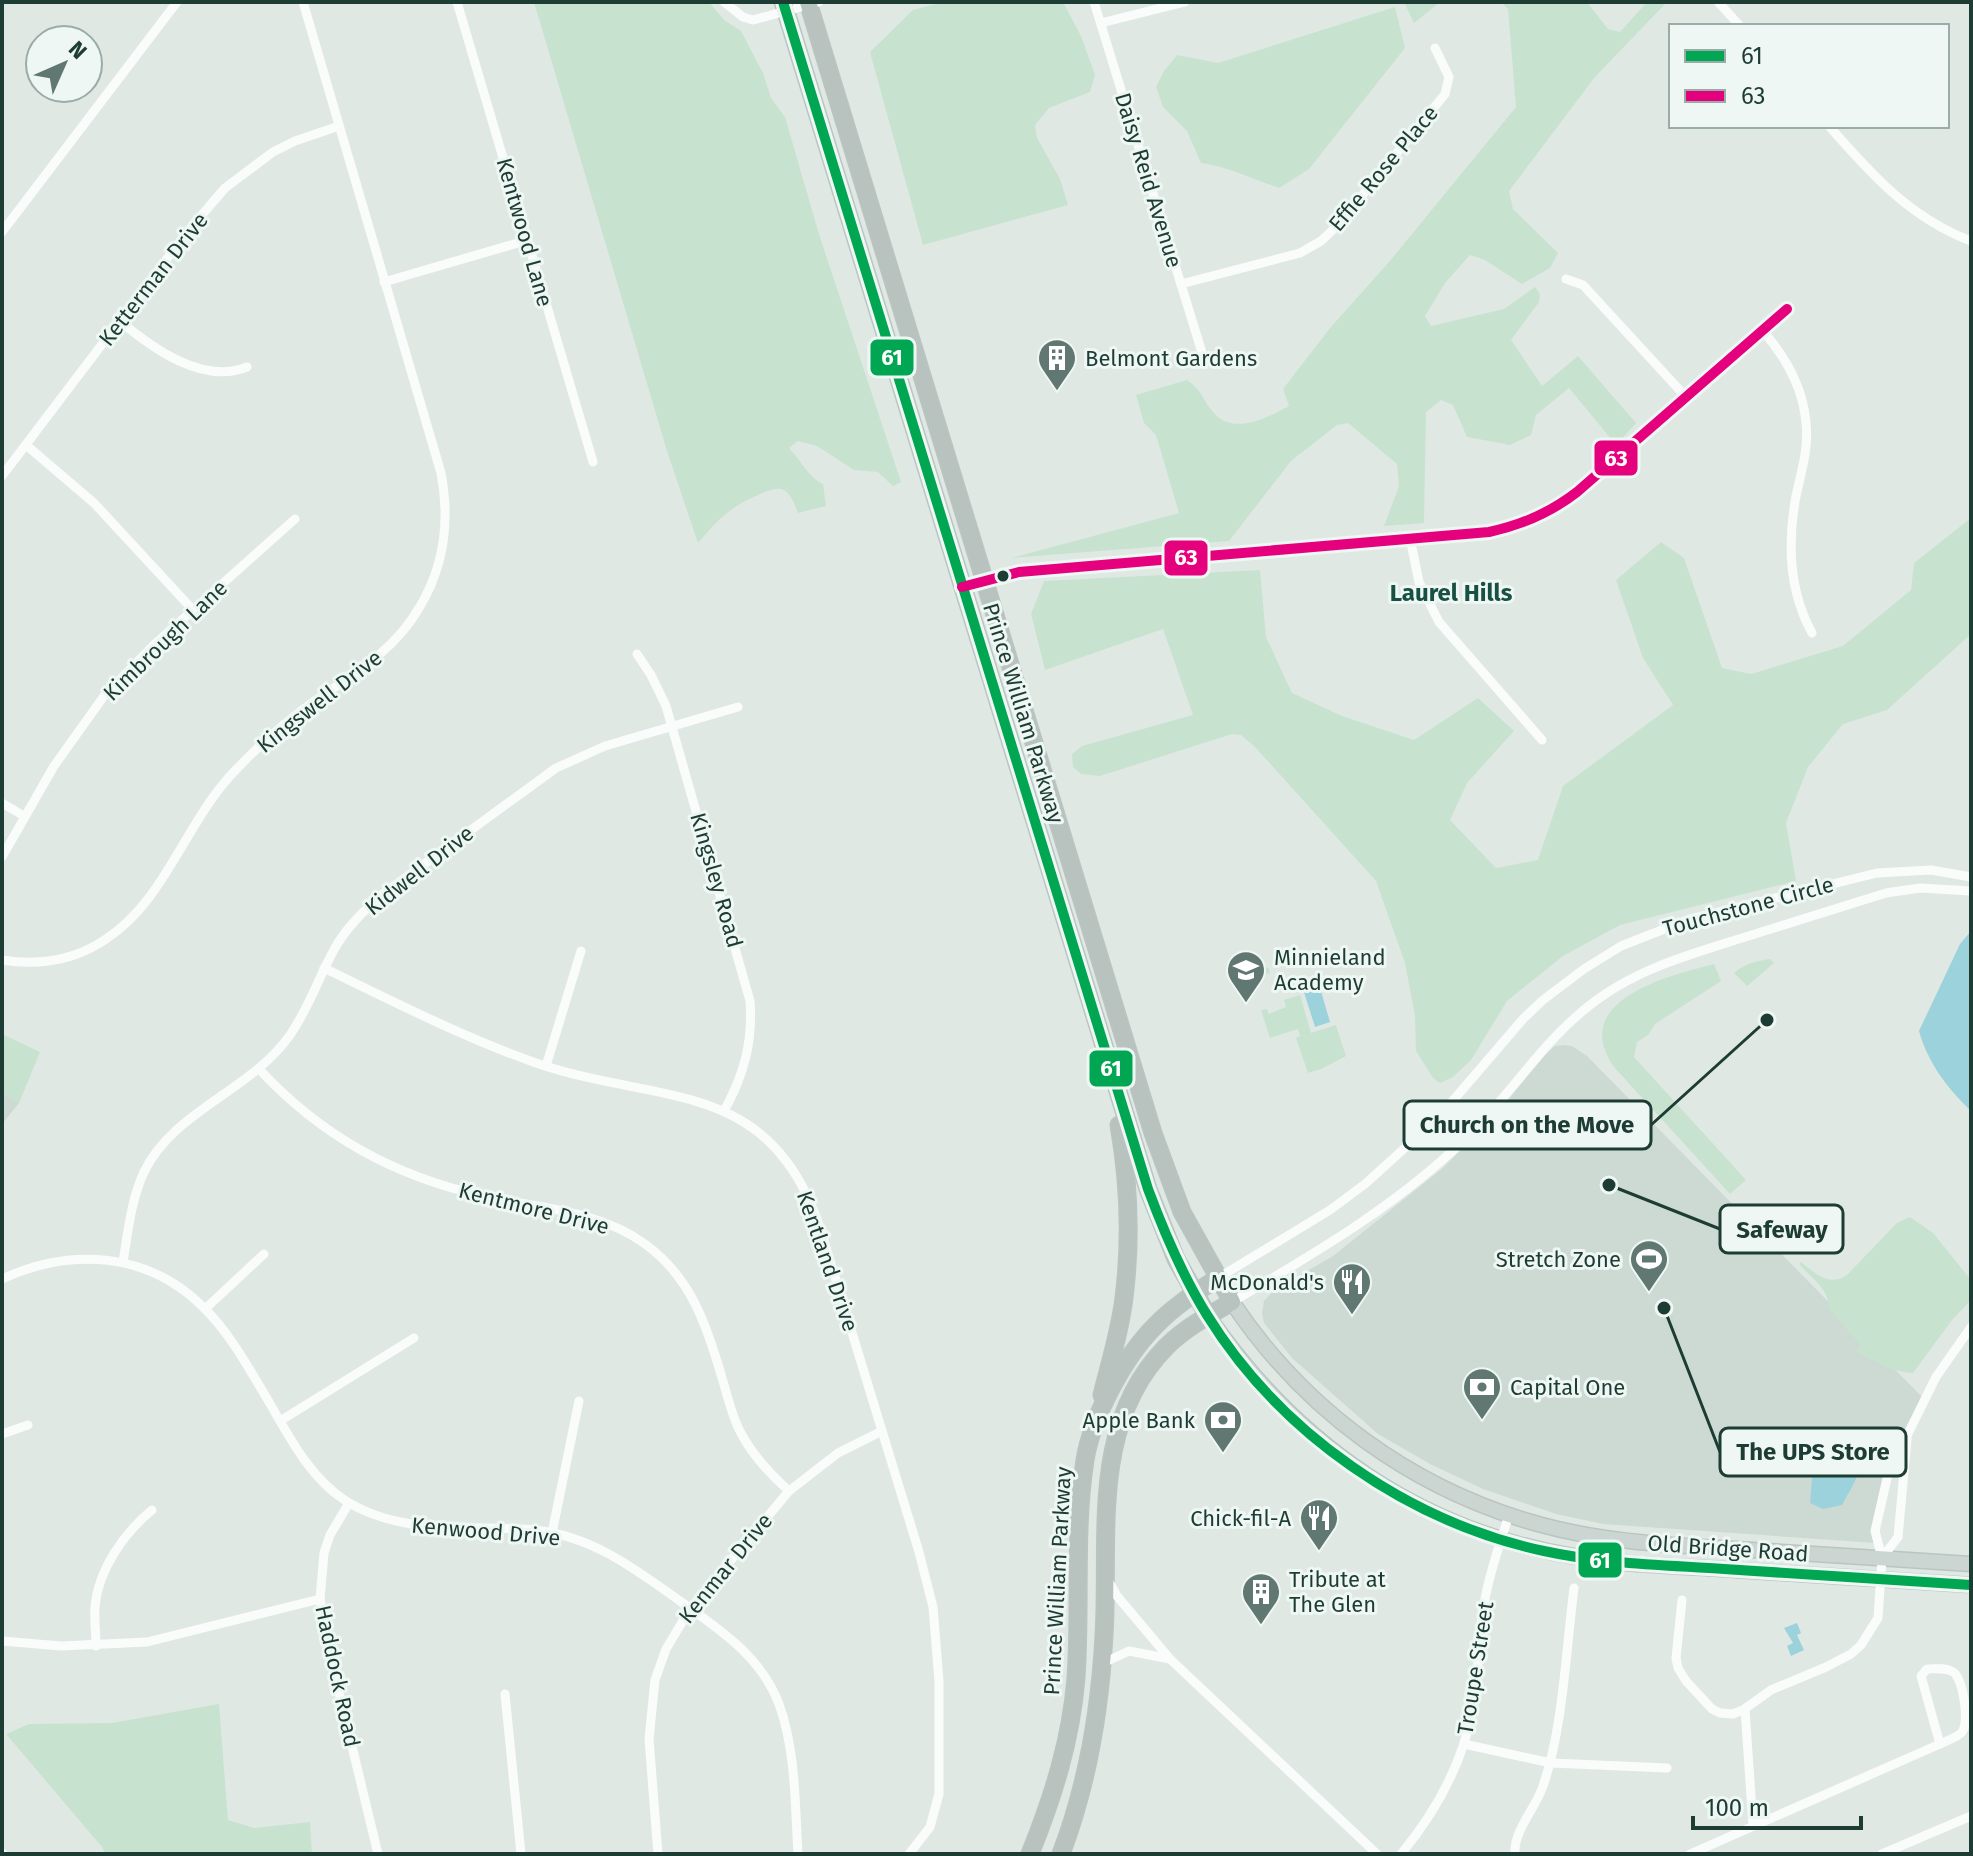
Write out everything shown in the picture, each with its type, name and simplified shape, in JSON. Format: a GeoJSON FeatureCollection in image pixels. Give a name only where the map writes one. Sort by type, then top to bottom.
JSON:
{"type":"FeatureCollection","features":[{"type":"Feature","properties":{"kind":"highway","name":"Prince William Parkway"},"geometry":{"type":"LineString","coordinates":[[812,3],[1157,1145],[1182,1212],[1232,1302],[1176,1338],[1155,1359],[1139,1382],[1115,1438],[1107,1477],[1101,1664],[1090,1758],[1061,1854]]}},
{"type":"Feature","properties":{"kind":"highway","name":"Prince William Parkway"},"geometry":{"type":"LineString","coordinates":[[784,7],[1148,1189],[1171,1246],[1208,1316]]}},
{"type":"Feature","properties":{"kind":"highway"},"geometry":{"type":"LineString","coordinates":[[1091,1437],[1124,1299],[1128,1239],[1121,1139],[1108,1060]]}},
{"type":"Feature","properties":{"kind":"highway","name":"Prince William Parkway"},"geometry":{"type":"LineString","coordinates":[[1030,1854],[1060,1772],[1071,1723],[1076,1677],[1083,1480],[1091,1437],[1112,1389],[1140,1344],[1156,1324],[1218,1278]]}},
{"type":"Feature","properties":{"kind":"main road","name":"Old Bridge Road"},"geometry":{"type":"LineString","coordinates":[[1232,1302],[1292,1379],[1349,1430],[1423,1478],[1509,1515],[1583,1535],[1620,1540],[1971,1564]]}},
{"type":"Feature","properties":{"kind":"main road","name":"Old Bridge Road"},"geometry":{"type":"LineString","coordinates":[[1208,1316],[1254,1378],[1286,1412],[1344,1461],[1402,1497],[1447,1519],[1501,1539],[1542,1551],[1616,1562],[1971,1585]]}},
{"type":"Feature","properties":{"kind":"street"},"geometry":{"type":"LineString","coordinates":[[2,232],[177,2]]}},
{"type":"Feature","properties":{"kind":"street","name":"Kingswell Drive"},"geometry":{"type":"LineString","coordinates":[[2,960],[38,964],[56,961],[88,950],[123,927],[151,895],[195,824],[229,777],[287,722],[374,660],[392,643],[420,607],[442,551],[444,491],[303,2]]}},
{"type":"Feature","properties":{"kind":"street","name":"Kentwood Lane"},"geometry":{"type":"LineString","coordinates":[[457,2],[593,462]]}},
{"type":"Feature","properties":{"kind":"street"},"geometry":{"type":"LineString","coordinates":[[724,2],[743,17],[753,20],[784,7],[812,3]]}},
{"type":"Feature","properties":{"kind":"street","name":"Daisy Reid Avenue"},"geometry":{"type":"LineString","coordinates":[[1094,2],[1204,359]]}},
{"type":"Feature","properties":{"kind":"street"},"geometry":{"type":"LineString","coordinates":[[1101,23],[1185,2]]}},
{"type":"Feature","properties":{"kind":"street"},"geometry":{"type":"LineString","coordinates":[[1718,2],[1738,24]]}},
{"type":"Feature","properties":{"kind":"street","name":"Effie Rose Place"},"geometry":{"type":"LineString","coordinates":[[1181,284],[1300,253],[1321,241],[1338,225],[1445,94],[1449,77],[1435,48]]}},
{"type":"Feature","properties":{"kind":"street","name":"Ketterman Drive"},"geometry":{"type":"LineString","coordinates":[[2,476],[188,231],[232,181],[273,152],[307,136],[339,126]]}},
{"type":"Feature","properties":{"kind":"street"},"geometry":{"type":"LineString","coordinates":[[1831,128],[1899,200],[1934,224],[1971,241]]}},
{"type":"Feature","properties":{"kind":"street"},"geometry":{"type":"LineString","coordinates":[[384,282],[528,240]]}},
{"type":"Feature","properties":{"kind":"street"},"geometry":{"type":"LineString","coordinates":[[1566,279],[1583,285],[1686,397]]}},
{"type":"Feature","properties":{"kind":"street"},"geometry":{"type":"LineString","coordinates":[[962,587],[1019,572],[1489,532],[1518,525],[1545,513],[1577,492],[1787,309]]}},
{"type":"Feature","properties":{"kind":"street"},"geometry":{"type":"LineString","coordinates":[[120,321],[159,350],[195,366],[227,373],[247,367]]}},
{"type":"Feature","properties":{"kind":"street"},"geometry":{"type":"LineString","coordinates":[[1762,330],[1789,366],[1803,403],[1805,458],[1792,520],[1791,547],[1796,595],[1812,633]]}},
{"type":"Feature","properties":{"kind":"street"},"geometry":{"type":"LineString","coordinates":[[26,445],[94,503],[193,610]]}},
{"type":"Feature","properties":{"kind":"street","name":"Kimbrough Lane"},"geometry":{"type":"LineString","coordinates":[[2,857],[54,766],[104,696],[129,668],[295,519]]}},
{"type":"Feature","properties":{"kind":"street"},"geometry":{"type":"LineString","coordinates":[[1410,538],[1419,582],[1439,622],[1542,740]]}},
{"type":"Feature","properties":{"kind":"street","name":"Kingsley Road"},"geometry":{"type":"LineString","coordinates":[[637,654],[662,697],[750,1001],[747,1057],[724,1111]]}},
{"type":"Feature","properties":{"kind":"street","name":"Kidwell Drive"},"geometry":{"type":"LineString","coordinates":[[123,1262],[137,1191],[152,1159],[182,1126],[259,1069],[290,1035],[345,933],[379,897],[547,773],[605,746],[738,707]]}},
{"type":"Feature","properties":{"kind":"street"},"geometry":{"type":"LineString","coordinates":[[2,803],[24,816]]}},
{"type":"Feature","properties":{"kind":"street","name":"Touchstone Circle"},"geometry":{"type":"LineString","coordinates":[[1218,1278],[1330,1210],[1365,1184],[1446,1110],[1523,1019],[1543,1000],[1621,946],[1690,919],[1877,873],[1931,870],[1971,878]]}},
{"type":"Feature","properties":{"kind":"street"},"geometry":{"type":"LineString","coordinates":[[1970,891],[1971,878]]}},
{"type":"Feature","properties":{"kind":"street","name":"Touchstone Circle"},"geometry":{"type":"LineString","coordinates":[[1232,1302],[1363,1221],[1437,1165],[1476,1128],[1543,1048],[1575,1017],[1622,984],[1674,959],[1886,893],[1920,888],[1970,891]]}},
{"type":"Feature","properties":{"kind":"street"},"geometry":{"type":"LineString","coordinates":[[546,1066],[581,951]]}},
{"type":"Feature","properties":{"kind":"street","name":"Kentland Drive"},"geometry":{"type":"LineString","coordinates":[[324,968],[446,1026],[546,1066],[685,1096],[724,1111],[773,1146],[801,1181],[811,1200],[928,1582],[937,1657],[939,1794],[930,1827],[909,1854]]}},
{"type":"Feature","properties":{"kind":"street","name":"Kentmore Drive"},"geometry":{"type":"LineString","coordinates":[[259,1069],[316,1123],[383,1163],[450,1188],[608,1223],[644,1243],[663,1259],[689,1291],[710,1335],[733,1415],[742,1435],[758,1459],[789,1491]]}},
{"type":"Feature","properties":{"kind":"street"},"geometry":{"type":"LineString","coordinates":[[205,1309],[264,1254]]}},
{"type":"Feature","properties":{"kind":"street","name":"Kenwood Drive"},"geometry":{"type":"LineString","coordinates":[[2,1279],[36,1265],[84,1258],[136,1265],[172,1282],[205,1309],[242,1357],[310,1469],[349,1503],[386,1520],[413,1525],[515,1528],[552,1533],[614,1556],[690,1609],[747,1653],[760,1668],[779,1704],[790,1749],[798,1854]]}},
{"type":"Feature","properties":{"kind":"street"},"geometry":{"type":"LineString","coordinates":[[1682,1600],[1676,1658],[1683,1678],[1712,1709],[1720,1713],[1733,1714],[1745,1709],[1771,1690],[1826,1667],[1861,1645],[1878,1618],[1882,1558],[1874,1537],[1888,1474],[1936,1377],[1971,1327]]}},
{"type":"Feature","properties":{"kind":"street"},"geometry":{"type":"LineString","coordinates":[[280,1421],[414,1338]]}},
{"type":"Feature","properties":{"kind":"street"},"geometry":{"type":"LineString","coordinates":[[552,1533],[579,1401]]}},
{"type":"Feature","properties":{"kind":"street"},"geometry":{"type":"LineString","coordinates":[[2,1434],[28,1425]]}},
{"type":"Feature","properties":{"kind":"street","name":"Kenmar Drive"},"geometry":{"type":"LineString","coordinates":[[658,1854],[649,1739],[655,1680],[666,1649],[690,1609],[789,1491],[838,1453],[882,1431]]}},
{"type":"Feature","properties":{"kind":"street"},"geometry":{"type":"LineString","coordinates":[[1882,1558],[1898,1537],[1908,1435]]}},
{"type":"Feature","properties":{"kind":"street","name":"Haddock Road"},"geometry":{"type":"LineString","coordinates":[[349,1503],[334,1527],[324,1553],[320,1599],[328,1647],[378,1854]]}},
{"type":"Feature","properties":{"kind":"street"},"geometry":{"type":"LineString","coordinates":[[96,1646],[95,1607],[108,1564],[131,1529],[152,1510]]}},
{"type":"Feature","properties":{"kind":"street","name":"Troupe Street"},"geometry":{"type":"LineString","coordinates":[[1401,1854],[1445,1790],[1464,1744],[1472,1714],[1484,1605],[1509,1515]]}},
{"type":"Feature","properties":{"kind":"street"},"geometry":{"type":"LineString","coordinates":[[1105,1571],[1117,1596],[1170,1659],[1377,1854]]}},
{"type":"Feature","properties":{"kind":"street"},"geometry":{"type":"LineString","coordinates":[[1515,1854],[1515,1841],[1542,1789],[1551,1763],[1574,1588]]}},
{"type":"Feature","properties":{"kind":"street"},"geometry":{"type":"LineString","coordinates":[[2,1641],[96,1646],[172,1637],[320,1599]]}},
{"type":"Feature","properties":{"kind":"street"},"geometry":{"type":"LineString","coordinates":[[1101,1664],[1129,1651],[1170,1659]]}},
{"type":"Feature","properties":{"kind":"street"},"geometry":{"type":"LineString","coordinates":[[1690,1854],[1956,1737],[1967,1721],[1960,1681],[1953,1672],[1927,1669],[1921,1676],[1940,1744]]}},
{"type":"Feature","properties":{"kind":"street"},"geometry":{"type":"LineString","coordinates":[[505,1694],[521,1854]]}},
{"type":"Feature","properties":{"kind":"street"},"geometry":{"type":"LineString","coordinates":[[1745,1709],[1753,1826]]}},
{"type":"Feature","properties":{"kind":"street"},"geometry":{"type":"LineString","coordinates":[[1464,1744],[1551,1763],[1667,1768]]}},
{"type":"Feature","properties":{"kind":"street"},"geometry":{"type":"LineString","coordinates":[[1882,1854],[1971,1816]]}},
{"type":"Feature","properties":{"kind":"street"},"geometry":{"type":"LineString","coordinates":[[1910,1842],[1916,1854]]}},
{"type":"Feature","properties":{"kind":"shaded area"},"geometry":{"type":"Polygon","coordinates":[[[1555,1046],[1572,1046],[1587,1056],[1924,1399],[1893,1462],[1875,1543],[1603,1524],[1556,1514],[1483,1489],[1430,1464],[1378,1434],[1292,1358],[1264,1323],[1264,1301],[1274,1290],[1333,1256],[1443,1168],[1492,1119],[1547,1053],[1555,1046]]]}},
{"type":"Feature","properties":{"kind":"shaded area"},"geometry":{"type":"Polygon","coordinates":[[[2,1093],[19,1103],[2,1124],[2,1093]]]}},
{"type":"Feature","properties":{"kind":"green space"},"geometry":{"type":"Polygon","coordinates":[[[534,2],[709,2],[724,20],[741,31],[763,73],[771,98],[785,117],[819,234],[901,482],[893,486],[878,472],[854,470],[817,446],[798,441],[789,448],[809,473],[823,484],[826,506],[798,513],[787,492],[772,490],[731,510],[698,543],[667,451],[534,2]]]}},
{"type":"Feature","properties":{"kind":"green space"},"geometry":{"type":"Polygon","coordinates":[[[943,2],[1063,2],[1081,36],[1095,75],[1090,92],[1049,108],[1035,125],[1037,138],[1060,179],[1068,205],[923,245],[870,52],[913,10],[943,2]]]}},
{"type":"Feature","properties":{"kind":"green space"},"geometry":{"type":"Polygon","coordinates":[[[1404,2],[1440,2],[1414,23],[1404,2]]]}},
{"type":"Feature","properties":{"kind":"green space"},"geometry":{"type":"Polygon","coordinates":[[[1501,2],[1587,2],[1608,29],[1620,32],[1647,2],[1667,2],[1595,77],[1509,191],[1513,209],[1558,253],[1550,268],[1522,284],[1485,260],[1470,255],[1445,283],[1425,316],[1431,326],[1504,309],[1535,287],[1540,294],[1539,302],[1511,340],[1542,386],[1578,356],[1636,423],[1616,445],[1569,388],[1536,415],[1531,435],[1510,445],[1467,437],[1453,405],[1441,400],[1426,412],[1424,523],[1384,526],[1399,486],[1397,464],[1348,423],[1337,425],[1291,461],[1229,541],[1011,558],[1179,513],[1156,435],[1144,423],[1136,395],[1187,380],[1222,420],[1241,424],[1272,415],[1289,406],[1283,389],[1330,328],[1389,262],[1516,107],[1508,9],[1501,2]]]}},
{"type":"Feature","properties":{"kind":"green space"},"geometry":{"type":"Polygon","coordinates":[[[1395,7],[1405,48],[1309,169],[1279,188],[1231,170],[1201,163],[1187,131],[1163,107],[1156,87],[1177,55],[1218,63],[1395,7]]]}},
{"type":"Feature","properties":{"kind":"green space"},"geometry":{"type":"Polygon","coordinates":[[[1971,518],[1971,634],[1887,710],[1843,724],[1808,767],[1786,823],[1796,881],[1620,925],[1563,956],[1507,1001],[1471,1060],[1453,1077],[1440,1083],[1433,1078],[1416,1051],[1415,1016],[1405,963],[1376,881],[1255,747],[1241,735],[1232,734],[1100,776],[1081,774],[1073,767],[1072,754],[1082,746],[1193,715],[1163,629],[1045,670],[1031,614],[1044,581],[1260,570],[1266,637],[1292,693],[1342,716],[1414,740],[1478,698],[1514,731],[1467,783],[1450,820],[1496,868],[1538,860],[1563,786],[1673,705],[1643,658],[1616,580],[1661,542],[1684,558],[1722,668],[1751,674],[1843,646],[1911,590],[1914,563],[1971,518]]]}},
{"type":"Feature","properties":{"kind":"green space"},"geometry":{"type":"Polygon","coordinates":[[[1770,959],[1774,963],[1747,986],[1734,973],[1747,965],[1770,959]]]}},
{"type":"Feature","properties":{"kind":"green space"},"geometry":{"type":"Polygon","coordinates":[[[1258,962],[1270,973],[1258,977],[1259,982],[1252,984],[1246,966],[1258,962]]]}},
{"type":"Feature","properties":{"kind":"green space"},"geometry":{"type":"Polygon","coordinates":[[[1714,964],[1721,981],[1655,1024],[1648,1035],[1637,1042],[1634,1057],[1746,1180],[1730,1194],[1614,1067],[1603,1044],[1604,1025],[1613,1009],[1629,995],[1650,984],[1714,964]]]}},
{"type":"Feature","properties":{"kind":"green space"},"geometry":{"type":"Polygon","coordinates":[[[1300,995],[1311,1033],[1336,1025],[1346,1056],[1308,1073],[1296,1038],[1300,1036],[1298,1029],[1270,1038],[1261,1010],[1267,1009],[1269,1014],[1286,1007],[1284,1000],[1300,995]]]}},
{"type":"Feature","properties":{"kind":"green space"},"geometry":{"type":"Polygon","coordinates":[[[2,1034],[40,1052],[19,1103],[2,1093],[2,1034]]]}},
{"type":"Feature","properties":{"kind":"green space"},"geometry":{"type":"Polygon","coordinates":[[[1910,1217],[1933,1233],[1971,1280],[1971,1300],[1952,1320],[1913,1373],[1883,1365],[1856,1350],[1861,1345],[1829,1309],[1823,1289],[1799,1264],[1801,1262],[1823,1278],[1840,1278],[1847,1275],[1897,1223],[1910,1217]]]}},
{"type":"Feature","properties":{"kind":"green space"},"geometry":{"type":"Polygon","coordinates":[[[219,1704],[228,1820],[254,1828],[310,1822],[312,1854],[105,1854],[6,1734],[29,1724],[112,1723],[219,1704]]]}},
{"type":"Feature","properties":{"kind":"water"},"geometry":{"type":"Polygon","coordinates":[[[1971,931],[1971,1111],[1939,1074],[1919,1031],[1960,944],[1971,931]]]}},
{"type":"Feature","properties":{"kind":"water"},"geometry":{"type":"Polygon","coordinates":[[[1318,981],[1330,1022],[1315,1027],[1302,986],[1318,981]]]}},
{"type":"Feature","properties":{"kind":"water"},"geometry":{"type":"Polygon","coordinates":[[[1823,1440],[1861,1445],[1862,1453],[1857,1476],[1842,1505],[1823,1509],[1810,1503],[1814,1454],[1823,1440]]]}},
{"type":"Feature","properties":{"kind":"water"},"geometry":{"type":"Polygon","coordinates":[[[1797,1623],[1801,1633],[1797,1635],[1804,1650],[1791,1656],[1787,1646],[1793,1643],[1784,1628],[1797,1623]]]}},
{"type":"Feature","properties":{"kind":"transit line","name":"61"},"geometry":{"type":"LineString","coordinates":[[783,2],[1148,1189],[1189,1284],[1237,1358],[1271,1398],[1310,1434],[1352,1466],[1397,1495],[1493,1537],[1544,1551],[1611,1561],[1971,1585]]}},
{"type":"Feature","properties":{"kind":"transit line","name":"63"},"geometry":{"type":"LineString","coordinates":[[962,587],[1019,572],[1489,532],[1513,526],[1546,512],[1577,492],[1787,309]]}},
{"type":"Feature","properties":{"kind":"place","name":"Belmont Gardens"},"geometry":{"type":"Point","coordinates":[1057,392]}},
{"type":"Feature","properties":{"kind":"place","name":"Minnieland Academy"},"geometry":{"type":"Point","coordinates":[1246,1004]}},
{"type":"Feature","properties":{"kind":"place","name":"Church on the Move"},"geometry":{"type":"Point","coordinates":[1767,1020]}},
{"type":"Feature","properties":{"kind":"place","name":"Safeway"},"geometry":{"type":"Point","coordinates":[1609,1185]}},
{"type":"Feature","properties":{"kind":"place","name":"Stretch Zone"},"geometry":{"type":"Point","coordinates":[1649,1293]}},
{"type":"Feature","properties":{"kind":"place","name":"The UPS Store"},"geometry":{"type":"Point","coordinates":[1664,1308]}},
{"type":"Feature","properties":{"kind":"place","name":"McDonald's"},"geometry":{"type":"Point","coordinates":[1352,1316]}},
{"type":"Feature","properties":{"kind":"place","name":"Capital One"},"geometry":{"type":"Point","coordinates":[1482,1421]}},
{"type":"Feature","properties":{"kind":"place","name":"Apple Bank"},"geometry":{"type":"Point","coordinates":[1223,1454]}},
{"type":"Feature","properties":{"kind":"place","name":"Chick-fil-A"},"geometry":{"type":"Point","coordinates":[1319,1552]}},
{"type":"Feature","properties":{"kind":"place","name":"Tribute at The Glen"},"geometry":{"type":"Point","coordinates":[1261,1626]}},
{"type":"Feature","properties":{"kind":"district","name":"Laurel Hills"},"geometry":{"type":"Point","coordinates":[1451,593]}}]}
